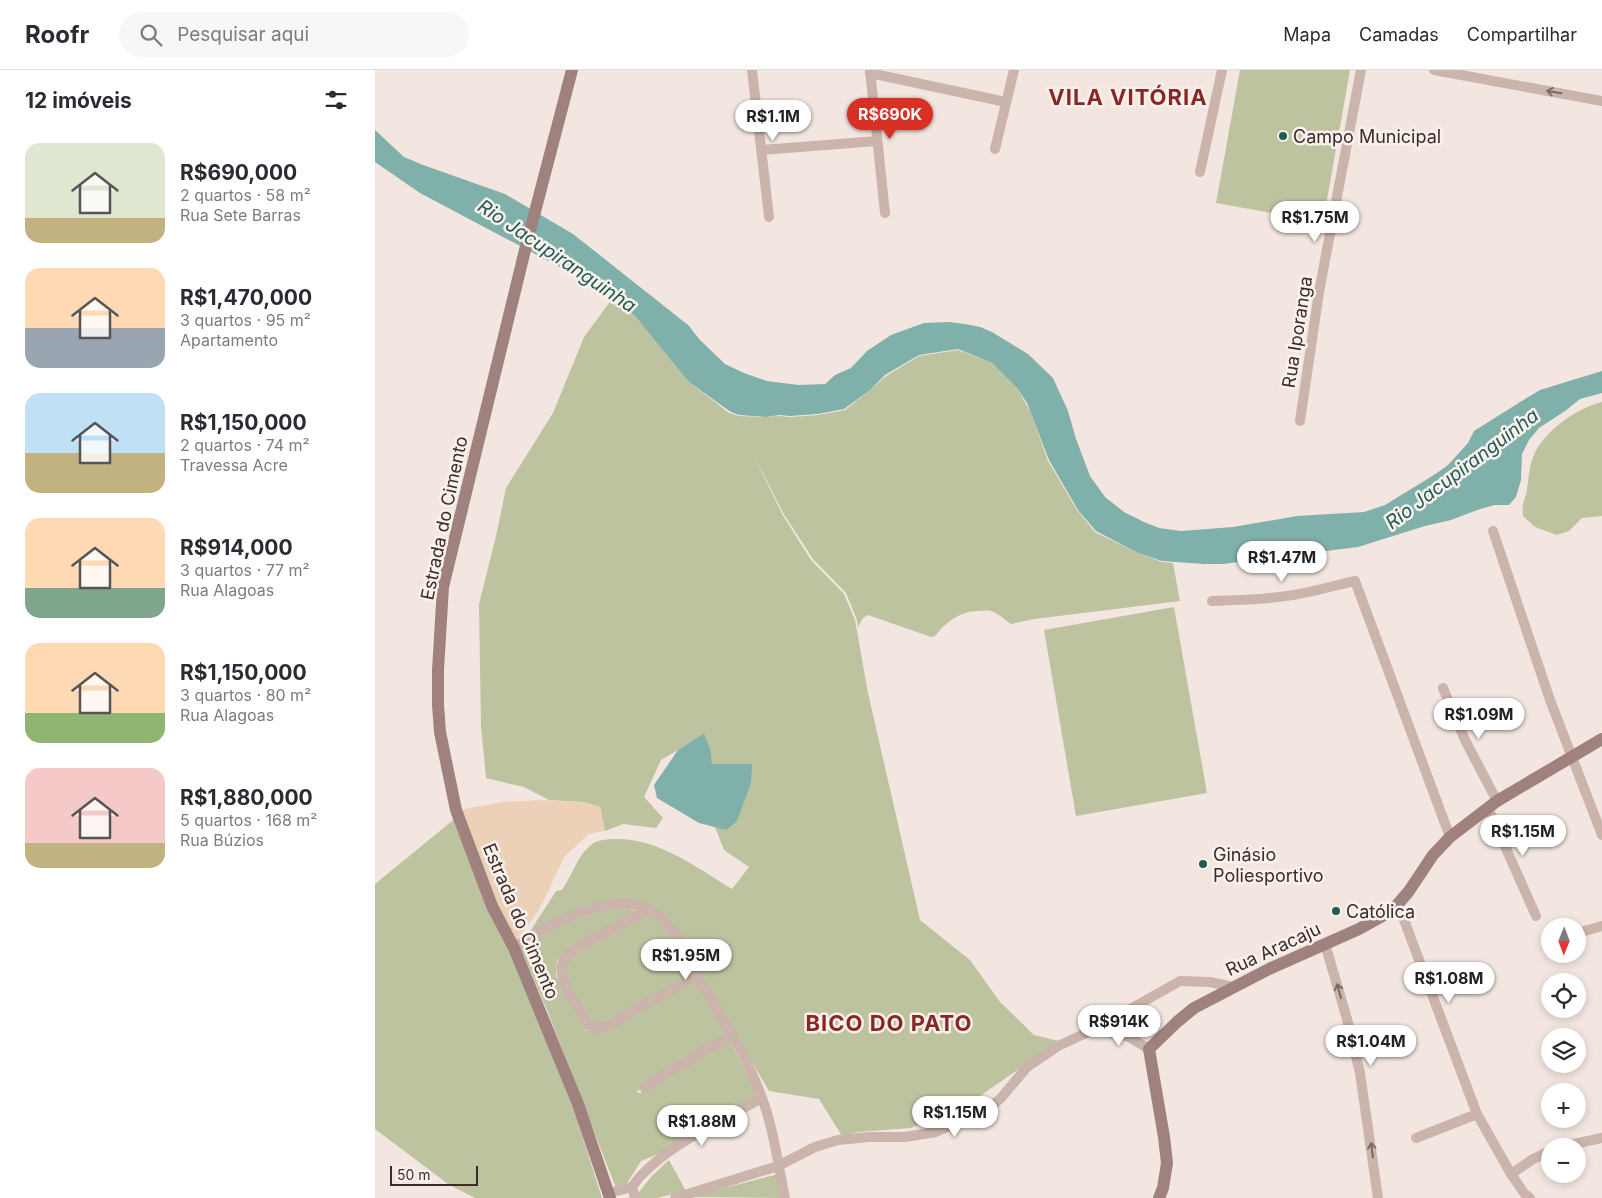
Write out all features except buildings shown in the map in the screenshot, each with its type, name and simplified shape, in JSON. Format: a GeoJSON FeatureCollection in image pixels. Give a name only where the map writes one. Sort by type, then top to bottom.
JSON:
{"type":"FeatureCollection","features":[{"type":"Feature","properties":{"kind":"street","name":"Estrada do Cimento"},"geometry":{"type":"LineString","coordinates":[[562,70],[565,94]]}},
{"type":"Feature","properties":{"kind":"street","name":"Estrada do Cimento"},"geometry":{"type":"LineString","coordinates":[[572,70],[525,250],[443,587],[438,697],[440,732],[457,810],[493,906],[514,948],[578,1104],[610,1196]]}},
{"type":"Feature","properties":{"kind":"street"},"geometry":{"type":"LineString","coordinates":[[752,70],[769,217]]}},
{"type":"Feature","properties":{"kind":"street"},"geometry":{"type":"LineString","coordinates":[[995,149],[1014,70]]}},
{"type":"Feature","properties":{"kind":"street"},"geometry":{"type":"LineString","coordinates":[[1200,172],[1222,70]]}},
{"type":"Feature","properties":{"kind":"street","name":"Rua Iporanga"},"geometry":{"type":"LineString","coordinates":[[1300,421],[1319,292],[1361,70]]}},
{"type":"Feature","properties":{"kind":"street"},"geometry":{"type":"LineString","coordinates":[[1434,70],[1602,101]]}},
{"type":"Feature","properties":{"kind":"street"},"geometry":{"type":"LineString","coordinates":[[885,213],[870,71],[1006,102]]}},
{"type":"Feature","properties":{"kind":"street"},"geometry":{"type":"LineString","coordinates":[[761,150],[877,141]]}},
{"type":"Feature","properties":{"kind":"street"},"geometry":{"type":"LineString","coordinates":[[1493,531],[1550,700],[1602,836]]}},
{"type":"Feature","properties":{"kind":"street"},"geometry":{"type":"LineString","coordinates":[[1212,601],[1252,600],[1313,592],[1355,581],[1450,838]]}},
{"type":"Feature","properties":{"kind":"street"},"geometry":{"type":"LineString","coordinates":[[1443,688],[1493,805],[1536,916]]}},
{"type":"Feature","properties":{"kind":"street","name":"Rua Aracaju"},"geometry":{"type":"LineString","coordinates":[[1149,1049],[1194,1008],[1233,987],[1359,929],[1386,914],[1409,891],[1433,855],[1450,838],[1493,805],[1571,756],[1602,739]]}},
{"type":"Feature","properties":{"kind":"street"},"geometry":{"type":"LineString","coordinates":[[514,948],[529,936],[566,918],[587,911],[625,904],[637,905],[655,913],[669,927],[731,1035],[762,1098],[772,1132],[785,1198]]}},
{"type":"Feature","properties":{"kind":"street"},"geometry":{"type":"LineString","coordinates":[[1397,904],[1477,1114],[1511,1174],[1524,1193],[1530,1198]]}},
{"type":"Feature","properties":{"kind":"street"},"geometry":{"type":"LineString","coordinates":[[648,910],[574,949],[566,956],[562,964],[564,982],[588,1025],[597,1029],[605,1027],[697,976]]}},
{"type":"Feature","properties":{"kind":"street"},"geometry":{"type":"LineString","coordinates":[[1586,930],[1602,926]]}},
{"type":"Feature","properties":{"kind":"street"},"geometry":{"type":"LineString","coordinates":[[1325,944],[1347,1018],[1360,1073],[1378,1198]]}},
{"type":"Feature","properties":{"kind":"street"},"geometry":{"type":"LineString","coordinates":[[675,1198],[778,1166],[815,1147],[838,1140],[869,1137],[905,1137],[936,1132],[968,1120],[986,1111],[1001,1098],[1027,1067],[1058,1046],[1095,1029],[1180,981],[1210,982],[1233,987]]}},
{"type":"Feature","properties":{"kind":"street"},"geometry":{"type":"LineString","coordinates":[[1095,1029],[1127,1036],[1149,1049],[1167,1163],[1163,1188],[1159,1198]]}},
{"type":"Feature","properties":{"kind":"street"},"geometry":{"type":"LineString","coordinates":[[644,1087],[731,1035]]}},
{"type":"Feature","properties":{"kind":"street"},"geometry":{"type":"LineString","coordinates":[[610,1196],[632,1187],[647,1170],[687,1141],[762,1098]]}},
{"type":"Feature","properties":{"kind":"street"},"geometry":{"type":"LineString","coordinates":[[1416,1138],[1477,1114]]}},
{"type":"Feature","properties":{"kind":"street"},"geometry":{"type":"LineString","coordinates":[[1586,1141],[1602,1138]]}},
{"type":"Feature","properties":{"kind":"street"},"geometry":{"type":"LineString","coordinates":[[1511,1174],[1541,1155]]}},
{"type":"Feature","properties":{"kind":"street"},"geometry":{"type":"LineString","coordinates":[[632,1187],[635,1198]]}},
{"type":"Feature","properties":{"kind":"green space","name":"Campo Municipal"},"geometry":{"type":"Polygon","coordinates":[[[1240,70],[1350,70],[1323,222],[1216,203],[1240,70]]]}},
{"type":"Feature","properties":{"kind":"green space"},"geometry":{"type":"Polygon","coordinates":[[[612,299],[635,316],[688,381],[729,413],[739,416],[790,417],[818,415],[845,410],[886,376],[919,356],[958,350],[992,363],[1017,388],[1031,413],[1048,461],[1077,510],[1095,532],[1138,553],[1162,562],[1173,563],[1180,601],[1034,619],[1011,624],[991,611],[972,612],[954,618],[935,636],[931,637],[868,615],[863,618],[858,627],[846,593],[813,559],[783,513],[752,451],[782,514],[811,560],[844,594],[855,620],[868,693],[920,920],[970,960],[1000,1002],[1034,1035],[1059,1041],[967,1105],[911,1128],[858,1132],[842,1136],[819,1099],[769,1091],[671,926],[628,901],[529,933],[556,891],[562,890],[578,860],[591,845],[599,841],[613,839],[629,840],[660,848],[690,863],[732,889],[749,867],[724,850],[715,827],[726,830],[711,751],[704,733],[661,760],[644,797],[663,818],[656,828],[623,824],[605,831],[600,807],[583,802],[549,800],[524,787],[486,778],[481,726],[479,604],[506,488],[553,413],[584,337],[612,299]]]}},
{"type":"Feature","properties":{"kind":"green space"},"geometry":{"type":"Polygon","coordinates":[[[1602,402],[1602,516],[1582,518],[1569,531],[1557,535],[1535,527],[1523,516],[1523,507],[1534,455],[1545,437],[1553,429],[1582,409],[1602,402]]]}},
{"type":"Feature","properties":{"kind":"green space"},"geometry":{"type":"Polygon","coordinates":[[[1174,607],[1207,793],[1076,816],[1044,630],[1174,607]]]}},
{"type":"Feature","properties":{"kind":"green space"},"geometry":{"type":"Polygon","coordinates":[[[457,817],[574,1110],[602,1198],[475,1198],[448,1184],[375,1129],[375,884],[457,817]]]}},
{"type":"Feature","properties":{"kind":"green space"},"geometry":{"type":"Polygon","coordinates":[[[624,908],[637,911],[572,946],[557,961],[556,976],[586,1031],[604,1030],[696,978],[729,1034],[636,1092],[641,1093],[642,1089],[728,1038],[760,1098],[656,1155],[641,1161],[619,1196],[547,1010],[520,947],[541,932],[607,909],[624,908]]]}},
{"type":"Feature","properties":{"kind":"green space"},"geometry":{"type":"Polygon","coordinates":[[[648,912],[664,924],[693,974],[602,1025],[593,1027],[564,976],[566,959],[648,912]]]}},
{"type":"Feature","properties":{"kind":"green space"},"geometry":{"type":"Polygon","coordinates":[[[669,1160],[686,1191],[657,1198],[634,1198],[652,1176],[669,1160]]]}},
{"type":"Feature","properties":{"kind":"green space"},"geometry":{"type":"Polygon","coordinates":[[[779,1174],[783,1198],[689,1197],[779,1174]]]}},
{"type":"Feature","properties":{"kind":"sand"},"geometry":{"type":"Polygon","coordinates":[[[541,800],[583,802],[600,807],[605,831],[589,834],[565,856],[538,912],[514,943],[494,907],[459,810],[503,802],[541,800]]]}},
{"type":"Feature","properties":{"kind":"water","name":"Rio Jacupiranguinha"},"geometry":{"type":"Polygon","coordinates":[[[375,130],[404,157],[505,194],[573,234],[688,325],[700,340],[725,364],[767,381],[799,385],[825,384],[835,375],[851,368],[867,351],[891,335],[924,323],[949,322],[965,324],[992,332],[1028,354],[1053,378],[1068,411],[1090,476],[1105,497],[1124,512],[1159,528],[1181,531],[1233,527],[1297,516],[1364,512],[1385,505],[1434,475],[1448,465],[1468,443],[1474,431],[1540,390],[1602,371],[1602,393],[1580,399],[1539,428],[1529,440],[1522,454],[1521,480],[1516,497],[1509,505],[1495,505],[1480,509],[1451,520],[1358,547],[1223,564],[1162,561],[1138,553],[1096,531],[1078,510],[1049,460],[1027,403],[1017,388],[992,363],[958,349],[919,355],[885,375],[870,390],[844,409],[818,414],[766,417],[739,415],[731,412],[688,381],[635,316],[621,305],[573,274],[420,193],[375,162],[375,130]]]}},
{"type":"Feature","properties":{"kind":"water"},"geometry":{"type":"Polygon","coordinates":[[[704,733],[711,751],[712,764],[752,764],[751,783],[737,821],[726,830],[699,823],[657,798],[654,785],[678,750],[704,733]]]}},
{"type":"Feature","properties":{"kind":"place","name":"Campo Municipal"},"geometry":{"type":"Point","coordinates":[1283,136]}},
{"type":"Feature","properties":{"kind":"place","name":"Ginásio Poliesportivo"},"geometry":{"type":"Point","coordinates":[1203,864]}},
{"type":"Feature","properties":{"kind":"place","name":"Católica"},"geometry":{"type":"Point","coordinates":[1336,911]}},
{"type":"Feature","properties":{"kind":"district","name":"VILA VITÓRIA"},"geometry":{"type":"Point","coordinates":[1128,97]}},
{"type":"Feature","properties":{"kind":"district","name":"BICO DO PATO"},"geometry":{"type":"Point","coordinates":[889,1023]}}]}
